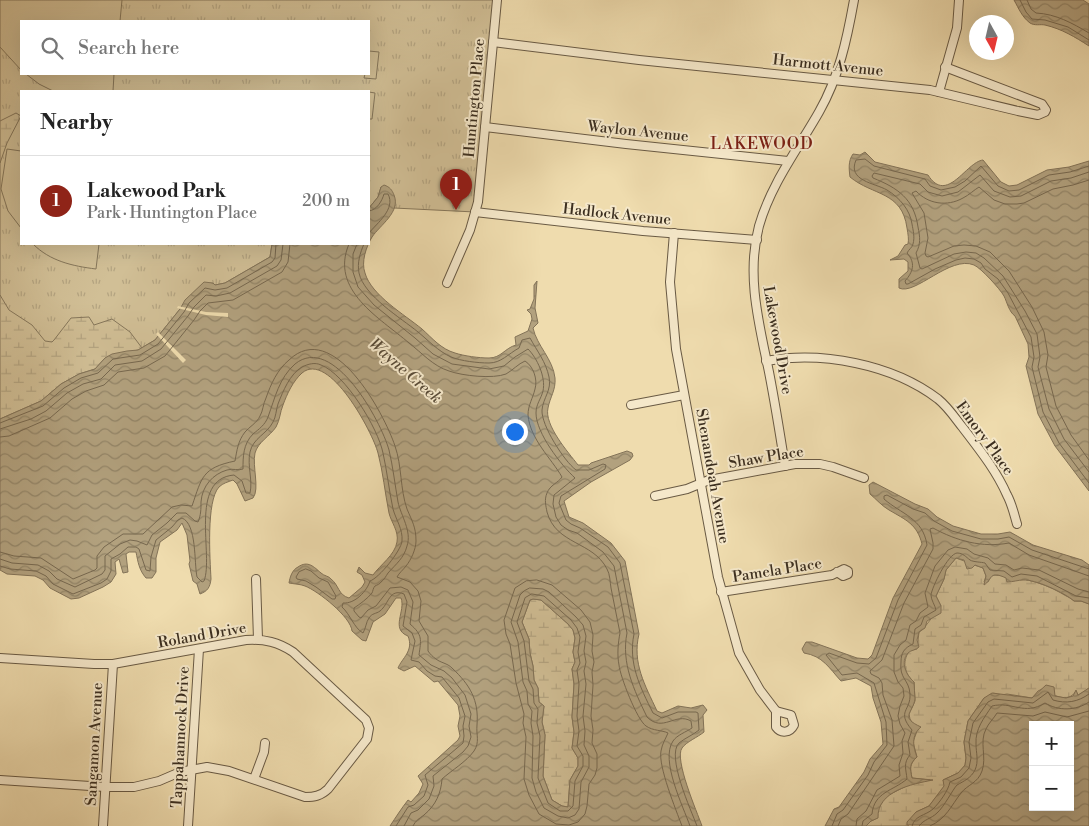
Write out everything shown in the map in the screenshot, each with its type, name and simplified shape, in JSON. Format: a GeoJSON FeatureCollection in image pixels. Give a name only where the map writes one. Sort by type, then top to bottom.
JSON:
{"type":"FeatureCollection","features":[{"type":"Feature","properties":{"kind":"street","name":"Huntington Place"},"geometry":{"type":"LineString","coordinates":[[447,283],[476,212],[497,0]]}},
{"type":"Feature","properties":{"kind":"street","name":"Lakewood Drive"},"geometry":{"type":"LineString","coordinates":[[786,466],[754,293],[754,257],[763,216],[788,161],[819,112],[834,80],[847,39],[854,0]]}},
{"type":"Feature","properties":{"kind":"street"},"geometry":{"type":"LineString","coordinates":[[939,92],[957,28],[959,0]]}},
{"type":"Feature","properties":{"kind":"street","name":"Harmott Avenue"},"geometry":{"type":"LineString","coordinates":[[492,42],[639,60],[939,92],[1038,115],[1043,114],[1046,110],[1042,104],[945,67]]}},
{"type":"Feature","properties":{"kind":"street","name":"Waylon Avenue"},"geometry":{"type":"LineString","coordinates":[[485,127],[788,161]]}},
{"type":"Feature","properties":{"kind":"street","name":"Hadlock Avenue"},"geometry":{"type":"LineString","coordinates":[[476,212],[556,222],[757,240]]}},
{"type":"Feature","properties":{"kind":"street","name":"Shenandoah Avenue"},"geometry":{"type":"LineString","coordinates":[[674,233],[671,257],[671,297],[676,349],[721,592],[738,653],[760,690],[776,711]]}},
{"type":"Feature","properties":{"kind":"street","name":"Emory Place"},"geometry":{"type":"LineString","coordinates":[[766,361],[799,356],[835,359],[866,366],[900,377],[925,390],[945,406],[984,456],[1008,496],[1017,524]]}},
{"type":"Feature","properties":{"kind":"street"},"geometry":{"type":"LineString","coordinates":[[630,405],[684,395]]}},
{"type":"Feature","properties":{"kind":"street","name":"Shaw Place"},"geometry":{"type":"LineString","coordinates":[[655,496],[688,489],[710,480],[806,463],[833,467],[864,478]]}},
{"type":"Feature","properties":{"kind":"street","name":"Pamela Place"},"geometry":{"type":"LineString","coordinates":[[721,592],[832,575],[837,572]]}},
{"type":"Feature","properties":{"kind":"street"},"geometry":{"type":"LineString","coordinates":[[256,579],[258,640]]}},
{"type":"Feature","properties":{"kind":"street","name":"Roland Drive"},"geometry":{"type":"LineString","coordinates":[[0,658],[113,664],[258,640],[274,642],[293,652],[366,720],[369,734],[328,789],[321,794],[313,797],[305,796],[254,779]]}},
{"type":"Feature","properties":{"kind":"street","name":"Tappahannock Drive"},"geometry":{"type":"LineString","coordinates":[[188,826],[199,649]]}},
{"type":"Feature","properties":{"kind":"street","name":"Sangamon Avenue"},"geometry":{"type":"LineString","coordinates":[[103,826],[113,664]]}},
{"type":"Feature","properties":{"kind":"street"},"geometry":{"type":"LineString","coordinates":[[0,780],[106,787],[134,786],[149,784],[192,769],[218,768],[254,779],[264,752],[265,743]]}},
{"type":"Feature","properties":{"kind":"green space"},"geometry":{"type":"Polygon","coordinates":[[[0,0],[497,0],[475,212],[394,208],[395,205],[381,187],[378,197],[370,207],[370,90],[20,90],[20,245],[272,245],[270,257],[225,283],[215,285],[180,309],[155,340],[0,419],[0,0]]]}},
{"type":"Feature","properties":{"kind":"green space"},"geometry":{"type":"Polygon","coordinates":[[[0,0],[122,0],[120,20],[20,20],[20,69],[0,47],[0,0]]]}},
{"type":"Feature","properties":{"kind":"green space"},"geometry":{"type":"Polygon","coordinates":[[[370,51],[379,52],[376,79],[364,78],[365,75],[370,75],[370,51]]]}},
{"type":"Feature","properties":{"kind":"green space"},"geometry":{"type":"Polygon","coordinates":[[[27,75],[114,75],[113,90],[51,90],[27,75]]]}},
{"type":"Feature","properties":{"kind":"green space"},"geometry":{"type":"Polygon","coordinates":[[[370,92],[375,93],[372,119],[370,119],[370,92]]]}},
{"type":"Feature","properties":{"kind":"green space"},"geometry":{"type":"Polygon","coordinates":[[[16,113],[20,115],[0,163],[0,121],[16,113]]]}},
{"type":"Feature","properties":{"kind":"green space"},"geometry":{"type":"Polygon","coordinates":[[[7,149],[20,151],[20,227],[8,211],[1,189],[7,149]]]}},
{"type":"Feature","properties":{"kind":"green space"},"geometry":{"type":"Polygon","coordinates":[[[34,245],[99,245],[96,269],[62,262],[34,245]]]}},
{"type":"Feature","properties":{"kind":"green space"},"geometry":{"type":"Polygon","coordinates":[[[0,295],[9,310],[32,325],[45,341],[52,342],[71,318],[89,317],[94,325],[112,319],[130,332],[142,348],[105,358],[95,369],[79,374],[61,384],[41,401],[0,419],[0,295]]]}},
{"type":"Feature","properties":{"kind":"green space"},"geometry":{"type":"Polygon","coordinates":[[[956,558],[983,568],[986,576],[984,582],[988,582],[991,576],[994,575],[1020,578],[1045,585],[1074,601],[1089,604],[1089,688],[1078,696],[1076,691],[1073,695],[1065,698],[1055,696],[1042,689],[1032,698],[1007,694],[984,698],[968,721],[964,742],[965,766],[958,773],[943,780],[945,786],[929,806],[916,812],[908,826],[866,826],[877,818],[877,811],[885,797],[910,784],[930,780],[912,778],[911,767],[917,757],[913,742],[917,731],[909,714],[915,701],[914,682],[906,671],[905,660],[909,651],[917,649],[919,632],[941,606],[936,596],[946,570],[956,558]]]}},
{"type":"Feature","properties":{"kind":"green space"},"geometry":{"type":"Polygon","coordinates":[[[530,600],[541,600],[568,624],[573,630],[575,638],[573,652],[575,662],[572,669],[574,684],[572,717],[574,732],[572,748],[578,758],[578,766],[570,780],[568,807],[552,800],[543,776],[545,735],[542,722],[544,706],[539,702],[529,639],[522,622],[530,600]]]}},
{"type":"Feature","properties":{"kind":"water"},"geometry":{"type":"Polygon","coordinates":[[[1014,0],[1083,0],[1089,4],[1089,46],[1057,29],[1030,23],[1014,0]]]}},
{"type":"Feature","properties":{"kind":"water"},"geometry":{"type":"Polygon","coordinates":[[[865,152],[875,162],[928,175],[935,183],[942,186],[956,180],[970,167],[983,160],[1001,182],[1009,186],[1017,185],[1047,170],[1069,167],[1089,161],[1089,491],[1055,446],[1038,414],[1026,366],[1029,357],[1028,344],[1004,296],[990,279],[974,265],[965,263],[944,270],[914,286],[906,289],[899,288],[899,279],[908,271],[908,262],[904,259],[890,260],[898,256],[905,245],[908,244],[904,216],[893,201],[850,177],[849,165],[851,157],[853,154],[860,155],[865,152]]]}},
{"type":"Feature","properties":{"kind":"water"},"geometry":{"type":"Polygon","coordinates":[[[384,185],[392,190],[395,207],[389,218],[370,241],[370,207],[384,185]]]}},
{"type":"Feature","properties":{"kind":"water","name":"Wayne Creek"},"geometry":{"type":"Polygon","coordinates":[[[272,245],[368,245],[364,259],[365,273],[368,281],[381,297],[441,346],[455,353],[472,357],[493,358],[500,355],[516,345],[515,337],[528,331],[532,319],[531,314],[527,310],[530,309],[534,299],[534,285],[537,281],[535,308],[538,323],[533,328],[554,371],[555,386],[548,408],[548,415],[553,430],[578,465],[589,465],[627,451],[632,453],[633,456],[630,460],[591,482],[564,501],[569,517],[583,523],[611,543],[625,561],[639,634],[637,645],[638,664],[644,683],[657,711],[662,713],[678,706],[691,708],[703,705],[707,710],[703,715],[704,732],[684,746],[680,754],[683,774],[702,826],[390,826],[408,800],[411,802],[419,793],[423,784],[418,776],[458,740],[460,736],[458,726],[460,716],[458,705],[438,681],[434,682],[415,666],[404,671],[398,668],[410,646],[408,636],[400,629],[399,624],[402,608],[401,598],[396,598],[385,614],[373,622],[366,641],[362,640],[352,631],[346,619],[325,599],[305,586],[289,583],[296,568],[308,564],[330,578],[343,595],[349,598],[365,582],[362,575],[357,572],[359,567],[365,573],[373,575],[390,556],[397,542],[397,534],[389,513],[380,460],[374,443],[359,413],[348,397],[337,383],[325,373],[313,369],[302,373],[286,396],[276,427],[255,453],[256,489],[253,498],[245,501],[233,480],[219,487],[215,494],[210,517],[211,579],[205,592],[200,594],[197,584],[193,581],[189,564],[187,535],[182,523],[177,530],[160,542],[156,558],[156,572],[152,578],[146,578],[142,572],[136,552],[129,552],[126,554],[128,572],[123,573],[119,559],[115,562],[116,574],[111,582],[79,598],[71,599],[50,588],[43,580],[35,576],[7,574],[0,570],[0,419],[41,401],[61,384],[79,374],[95,369],[105,358],[112,354],[138,350],[155,340],[185,300],[204,282],[215,285],[225,283],[270,257],[272,245]],[[533,599],[530,600],[522,622],[529,639],[539,702],[544,706],[542,722],[545,735],[543,776],[552,800],[568,807],[570,780],[578,766],[578,758],[572,748],[574,684],[572,669],[575,662],[573,652],[575,638],[573,630],[541,600],[533,599]]]}},
{"type":"Feature","properties":{"kind":"water"},"geometry":{"type":"Polygon","coordinates":[[[873,482],[928,509],[937,517],[953,526],[981,534],[1010,532],[1033,545],[1082,560],[1089,565],[1089,604],[1074,601],[1050,587],[1028,580],[1007,582],[1006,578],[994,575],[984,585],[986,576],[983,568],[975,565],[967,569],[964,560],[956,558],[946,570],[936,596],[941,606],[941,613],[927,621],[925,628],[919,632],[917,640],[919,647],[908,653],[904,660],[906,672],[914,682],[915,699],[909,717],[914,724],[921,727],[914,737],[917,757],[911,766],[912,778],[933,780],[897,790],[889,795],[879,809],[878,818],[866,826],[825,826],[834,809],[839,807],[864,772],[870,759],[883,744],[881,722],[871,686],[856,678],[841,681],[821,660],[804,653],[802,649],[806,642],[812,642],[857,658],[868,659],[872,655],[893,598],[922,544],[920,537],[910,523],[886,508],[870,494],[869,485],[873,482]]]}},
{"type":"Feature","properties":{"kind":"water"},"geometry":{"type":"Polygon","coordinates":[[[1046,685],[1054,687],[1055,696],[1066,698],[1073,696],[1076,690],[1078,695],[1089,688],[1089,826],[907,825],[907,822],[916,812],[929,806],[944,786],[943,780],[958,773],[965,765],[964,742],[968,721],[984,698],[992,693],[1032,698],[1046,685]]]}},
{"type":"Feature","properties":{"kind":"pier"},"geometry":{"type":"Polygon","coordinates":[[[178,306],[206,312],[228,313],[228,317],[206,315],[177,308],[178,306]]]}},
{"type":"Feature","properties":{"kind":"pier"},"geometry":{"type":"Polygon","coordinates":[[[158,332],[186,360],[183,363],[156,334],[158,332]]]}},
{"type":"Feature","properties":{"kind":"place","name":"Lakewood Park"},"geometry":{"type":"Point","coordinates":[456,210]}},
{"type":"Feature","properties":{"kind":"district","name":"LAKEWOOD"},"geometry":{"type":"Point","coordinates":[762,143]}}]}
